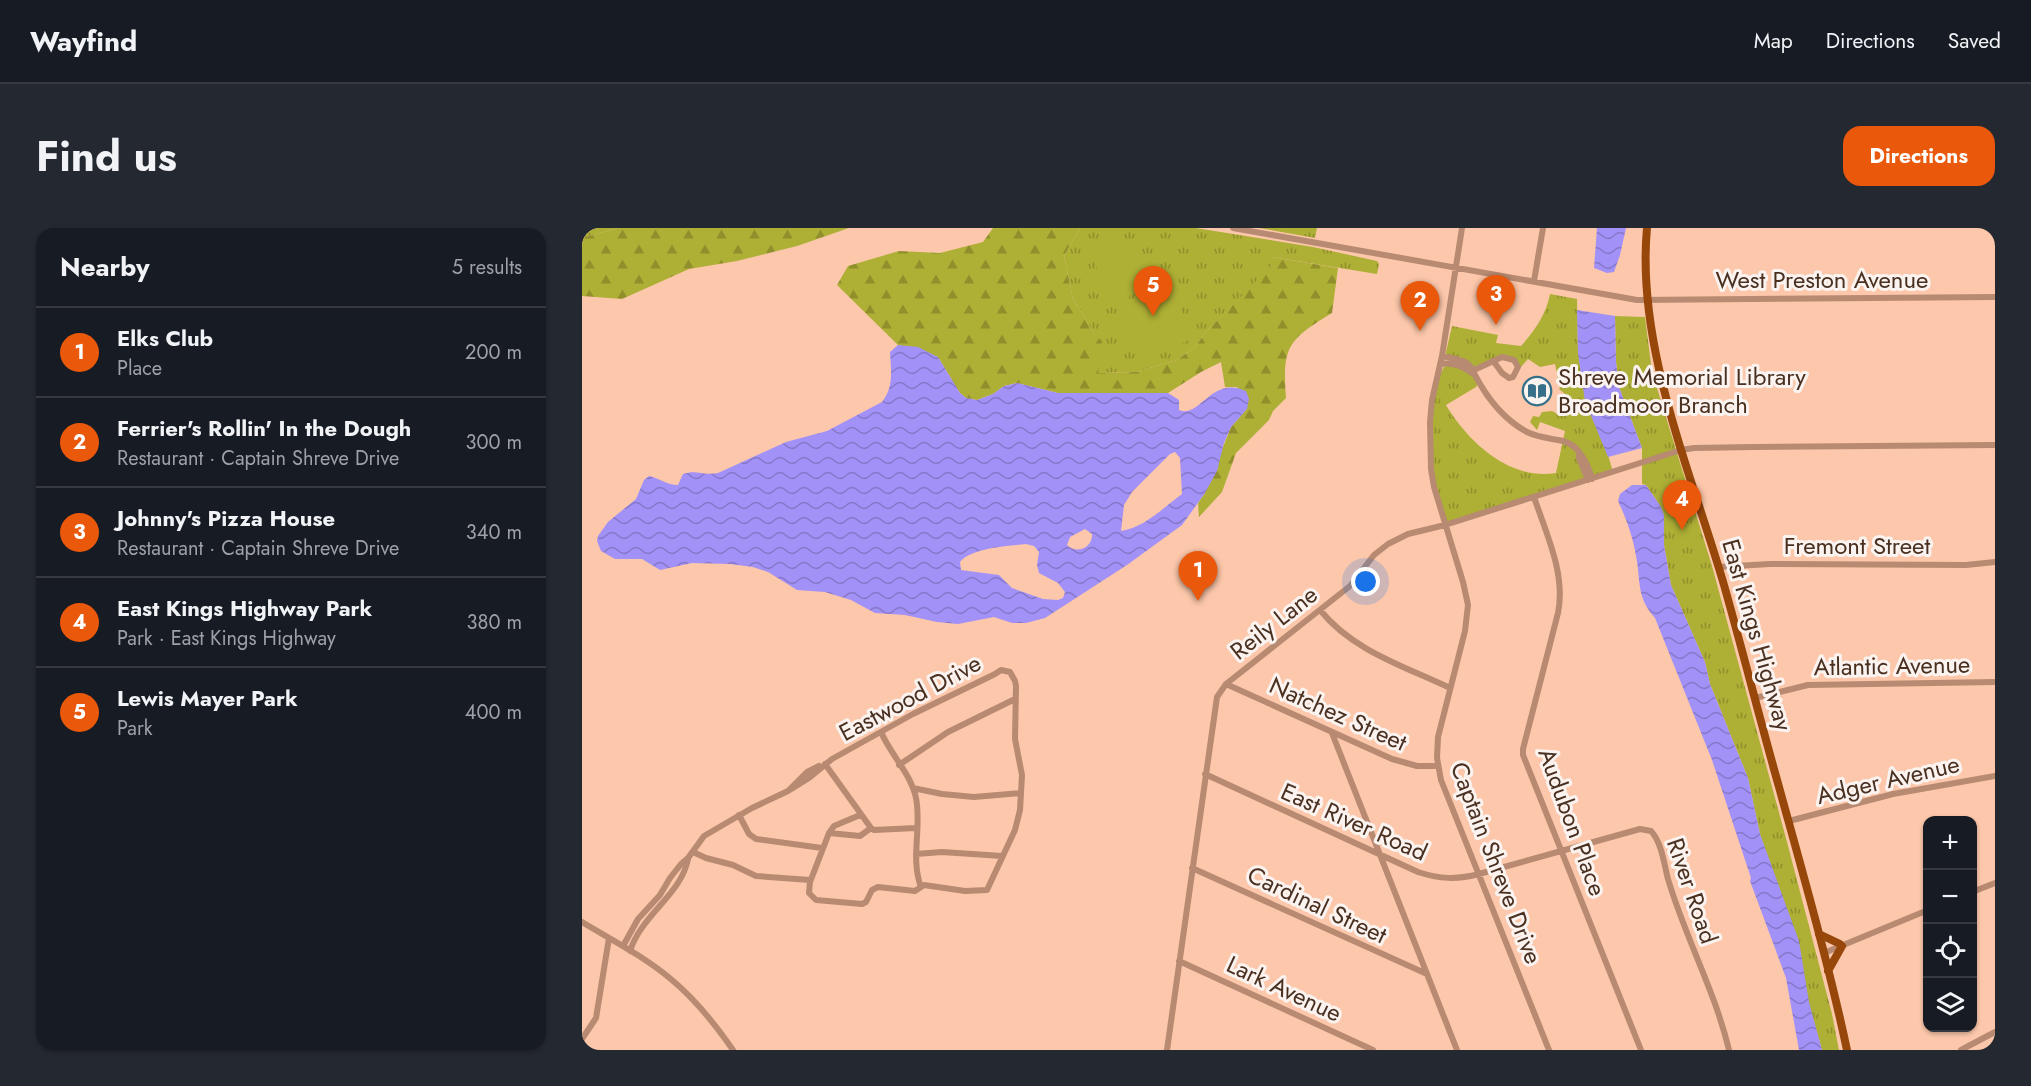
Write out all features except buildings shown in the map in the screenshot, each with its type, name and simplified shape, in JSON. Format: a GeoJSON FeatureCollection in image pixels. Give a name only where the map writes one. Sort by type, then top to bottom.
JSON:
{"type":"FeatureCollection","features":[{"type":"Feature","properties":{"kind":"main road","name":"East Kings Highway"},"geometry":{"type":"LineString","coordinates":[[1647,228],[1646,270],[1660,373],[1681,450],[1719,567],[1819,934],[1847,1050]]}},
{"type":"Feature","properties":{"kind":"main road"},"geometry":{"type":"LineString","coordinates":[[1819,934],[1842,945],[1828,971]]}},
{"type":"Feature","properties":{"kind":"street","name":"West Preston Avenue"},"geometry":{"type":"LineString","coordinates":[[1233,228],[1649,301],[1995,297]]}},
{"type":"Feature","properties":{"kind":"street","name":"Captain Shreve Drive"},"geometry":{"type":"LineString","coordinates":[[1462,228],[1442,356],[1432,400],[1430,443],[1431,469],[1468,605],[1465,631],[1438,737],[1438,766],[1441,780],[1549,1050]]}},
{"type":"Feature","properties":{"kind":"street"},"geometry":{"type":"LineString","coordinates":[[1534,281],[1543,228]]}},
{"type":"Feature","properties":{"kind":"street"},"geometry":{"type":"LineString","coordinates":[[1442,356],[1468,363],[1484,392],[1504,416],[1528,432],[1575,446],[1586,463],[1590,480]]}},
{"type":"Feature","properties":{"kind":"street"},"geometry":{"type":"LineString","coordinates":[[1474,373],[1494,362]]}},
{"type":"Feature","properties":{"kind":"street"},"geometry":{"type":"LineString","coordinates":[[1440,364],[1452,363],[1474,373]]}},
{"type":"Feature","properties":{"kind":"street","name":"Reily Lane"},"geometry":{"type":"LineString","coordinates":[[1167,1050],[1214,705],[1217,697],[1226,684],[1350,586],[1374,555],[1388,544],[1408,534],[1445,525],[1681,450],[1753,447],[1995,445]]}},
{"type":"Feature","properties":{"kind":"street","name":"Audubon Place"},"geometry":{"type":"LineString","coordinates":[[1534,497],[1555,563],[1561,593],[1523,752],[1641,1050]]}},
{"type":"Feature","properties":{"kind":"street","name":"Fremont Street"},"geometry":{"type":"LineString","coordinates":[[1719,567],[1770,564],[1966,565],[1995,562]]}},
{"type":"Feature","properties":{"kind":"street"},"geometry":{"type":"LineString","coordinates":[[1320,610],[1333,625],[1358,644],[1450,688]]}},
{"type":"Feature","properties":{"kind":"street","name":"Eastwood Drive"},"geometry":{"type":"LineString","coordinates":[[623,946],[638,919],[663,892],[681,864],[704,836],[739,815],[788,791],[807,772],[1000,670],[1007,670],[1015,681],[1015,739],[1022,775],[1021,793],[1015,830],[987,890],[965,891],[924,885],[915,891],[878,887],[871,891],[864,904],[850,904],[816,900],[809,893],[810,880]]}},
{"type":"Feature","properties":{"kind":"street","name":"Atlantic Avenue"},"geometry":{"type":"LineString","coordinates":[[1755,698],[1808,685],[1995,682]]}},
{"type":"Feature","properties":{"kind":"street","name":"Natchez Street"},"geometry":{"type":"LineString","coordinates":[[1226,684],[1402,763],[1438,766]]}},
{"type":"Feature","properties":{"kind":"street"},"geometry":{"type":"LineString","coordinates":[[899,765],[948,732],[1015,699]]}},
{"type":"Feature","properties":{"kind":"street"},"geometry":{"type":"LineString","coordinates":[[881,732],[913,788],[916,802],[917,870],[921,887]]}},
{"type":"Feature","properties":{"kind":"street"},"geometry":{"type":"LineString","coordinates":[[1332,733],[1457,1050]]}},
{"type":"Feature","properties":{"kind":"street"},"geometry":{"type":"LineString","coordinates":[[825,764],[870,828],[874,830],[916,828]]}},
{"type":"Feature","properties":{"kind":"street","name":"East River Road"},"geometry":{"type":"LineString","coordinates":[[1205,774],[1431,876],[1458,879],[1562,850]]}},
{"type":"Feature","properties":{"kind":"street","name":"Adger Avenue"},"geometry":{"type":"LineString","coordinates":[[1789,821],[1893,794],[1995,776]]}},
{"type":"Feature","properties":{"kind":"street"},"geometry":{"type":"LineString","coordinates":[[913,788],[964,796],[1021,793]]}},
{"type":"Feature","properties":{"kind":"street"},"geometry":{"type":"LineString","coordinates":[[739,815],[748,834],[756,839],[822,848]]}},
{"type":"Feature","properties":{"kind":"street"},"geometry":{"type":"LineString","coordinates":[[693,852],[733,865],[756,876],[810,880],[822,848],[834,826],[860,815]]}},
{"type":"Feature","properties":{"kind":"street"},"geometry":{"type":"LineString","coordinates":[[829,833],[860,836],[870,828]]}},
{"type":"Feature","properties":{"kind":"street","name":"River Road"},"geometry":{"type":"LineString","coordinates":[[1562,850],[1640,829],[1651,831],[1655,836],[1670,885],[1729,1050]]}},
{"type":"Feature","properties":{"kind":"street"},"geometry":{"type":"LineString","coordinates":[[916,854],[942,852],[1002,856]]}},
{"type":"Feature","properties":{"kind":"street","name":"Eastwood Drive"},"geometry":{"type":"LineString","coordinates":[[630,951],[642,925],[669,896],[686,869],[688,858]]}},
{"type":"Feature","properties":{"kind":"street","name":"Cardinal Street"},"geometry":{"type":"LineString","coordinates":[[1192,868],[1427,975]]}},
{"type":"Feature","properties":{"kind":"street"},"geometry":{"type":"LineString","coordinates":[[1977,890],[1995,883]]}},
{"type":"Feature","properties":{"kind":"street"},"geometry":{"type":"LineString","coordinates":[[1823,951],[1923,912]]}},
{"type":"Feature","properties":{"kind":"street"},"geometry":{"type":"LineString","coordinates":[[582,922],[660,971],[686,993],[713,1022],[733,1050]]}},
{"type":"Feature","properties":{"kind":"street"},"geometry":{"type":"LineString","coordinates":[[582,1039],[596,1018],[609,938]]}},
{"type":"Feature","properties":{"kind":"street","name":"Lark Avenue"},"geometry":{"type":"LineString","coordinates":[[1179,961],[1373,1050]]}},
{"type":"Feature","properties":{"kind":"street"},"geometry":{"type":"LineString","coordinates":[[1961,1050],[1995,1032]]}},
{"type":"Feature","properties":{"kind":"green space"},"geometry":{"type":"Polygon","coordinates":[[[582,228],[618,228],[582,238],[582,228]]]}},
{"type":"Feature","properties":{"kind":"green space"},"geometry":{"type":"Polygon","coordinates":[[[618,228],[849,228],[797,246],[737,261],[689,269],[622,299],[582,296],[582,238],[618,228]]]}},
{"type":"Feature","properties":{"kind":"green space"},"geometry":{"type":"Polygon","coordinates":[[[993,228],[1080,228],[1064,256],[1073,299],[1095,335],[1102,341],[1098,373],[1136,372],[1177,360],[1195,347],[1205,333],[1272,265],[1272,257],[1338,268],[1332,313],[1297,338],[1287,355],[1286,398],[1273,411],[1269,420],[1236,453],[1222,492],[1199,517],[1198,503],[1205,493],[1231,427],[1247,409],[1237,387],[1225,387],[1221,362],[1168,393],[1058,393],[1017,383],[1004,386],[993,394],[977,400],[966,398],[960,393],[938,357],[898,345],[837,285],[848,266],[899,251],[940,253],[983,242],[993,228]]]}},
{"type":"Feature","properties":{"kind":"green space"},"geometry":{"type":"Polygon","coordinates":[[[1080,228],[1196,228],[1313,247],[1377,261],[1379,264],[1377,274],[1272,257],[1273,265],[1205,333],[1195,347],[1177,360],[1136,372],[1098,373],[1095,335],[1073,299],[1064,256],[1080,228]]]}},
{"type":"Feature","properties":{"kind":"green space"},"geometry":{"type":"Polygon","coordinates":[[[1259,228],[1317,228],[1315,238],[1259,228]]]}},
{"type":"Feature","properties":{"kind":"green space"},"geometry":{"type":"Polygon","coordinates":[[[1101,234],[1150,257],[1152,265],[1121,308],[1106,291],[1098,274],[1096,256],[1101,234]]]}},
{"type":"Feature","properties":{"kind":"green space"},"geometry":{"type":"Polygon","coordinates":[[[1160,282],[1166,284],[1196,336],[1161,348],[1131,338],[1111,321],[1160,282]]]}},
{"type":"Feature","properties":{"kind":"green space"},"geometry":{"type":"Polygon","coordinates":[[[1550,294],[1577,299],[1578,352],[1613,472],[1445,525],[1431,469],[1430,422],[1435,384],[1445,365],[1466,368],[1479,382],[1476,387],[1446,405],[1478,445],[1507,465],[1522,471],[1539,474],[1556,473],[1565,431],[1540,422],[1537,430],[1530,422],[1533,416],[1539,417],[1542,412],[1552,411],[1559,415],[1566,404],[1561,399],[1565,394],[1559,389],[1563,382],[1558,378],[1555,364],[1540,367],[1528,359],[1521,367],[1518,367],[1508,357],[1474,370],[1446,357],[1452,326],[1498,335],[1496,343],[1521,346],[1539,322],[1550,294]]]}},
{"type":"Feature","properties":{"kind":"green space"},"geometry":{"type":"Polygon","coordinates":[[[1615,316],[1645,317],[1652,372],[1712,566],[1787,842],[1832,1014],[1839,1050],[1822,1050],[1760,834],[1748,778],[1710,684],[1705,662],[1671,585],[1664,545],[1664,515],[1646,485],[1642,484],[1642,448],[1619,387],[1615,316]]]}},
{"type":"Feature","properties":{"kind":"water"},"geometry":{"type":"Polygon","coordinates":[[[1597,228],[1626,228],[1614,272],[1607,273],[1594,268],[1597,228]]]}},
{"type":"Feature","properties":{"kind":"water"},"geometry":{"type":"Polygon","coordinates":[[[1577,310],[1615,316],[1619,387],[1642,448],[1608,457],[1585,401],[1578,354],[1577,310]]]}},
{"type":"Feature","properties":{"kind":"water"},"geometry":{"type":"Polygon","coordinates":[[[898,345],[918,347],[938,357],[960,393],[966,398],[977,400],[993,394],[1004,386],[1017,383],[1058,393],[1168,393],[1179,400],[1179,410],[1186,411],[1193,409],[1224,388],[1246,391],[1249,399],[1247,409],[1231,427],[1224,443],[1217,471],[1205,493],[1182,525],[1127,565],[1045,618],[1026,623],[1012,623],[994,617],[958,624],[905,615],[875,613],[851,600],[825,592],[797,590],[768,572],[753,567],[692,563],[660,570],[642,559],[615,559],[601,551],[597,541],[598,536],[608,522],[636,499],[644,480],[649,476],[678,485],[683,474],[718,473],[786,442],[827,431],[882,402],[890,384],[890,352],[898,345]],[[1175,452],[1170,454],[1132,492],[1124,505],[1121,531],[1138,526],[1182,494],[1180,458],[1175,452]],[[1085,529],[1070,537],[1067,545],[1080,549],[1090,543],[1092,534],[1085,529]],[[1026,544],[991,548],[965,557],[960,562],[961,570],[999,575],[1012,588],[1043,599],[1063,598],[1065,592],[1058,583],[1039,573],[1037,565],[1039,552],[1034,546],[1026,544]]]}},
{"type":"Feature","properties":{"kind":"water"},"geometry":{"type":"Polygon","coordinates":[[[1632,485],[1646,485],[1664,515],[1664,545],[1671,585],[1705,662],[1710,684],[1748,778],[1760,834],[1799,941],[1809,1002],[1822,1050],[1799,1050],[1786,978],[1750,881],[1751,878],[1712,760],[1655,618],[1642,596],[1633,542],[1618,501],[1620,494],[1632,485]]]}},
{"type":"Feature","properties":{"kind":"place","name":"Lewis Mayer Park"},"geometry":{"type":"Point","coordinates":[1153,316]}},
{"type":"Feature","properties":{"kind":"place","name":"Johnny's Pizza House"},"geometry":{"type":"Point","coordinates":[1496,325]}},
{"type":"Feature","properties":{"kind":"place","name":"Ferrier's Rollin' In the Dough"},"geometry":{"type":"Point","coordinates":[1420,331]}},
{"type":"Feature","properties":{"kind":"place","name":"Shreve Memorial Library Broadmoor Branch"},"geometry":{"type":"Point","coordinates":[1537,391]}},
{"type":"Feature","properties":{"kind":"place","name":"East Kings Highway Park"},"geometry":{"type":"Point","coordinates":[1682,530]}},
{"type":"Feature","properties":{"kind":"place","name":"Elks Club"},"geometry":{"type":"Point","coordinates":[1198,601]}}]}
